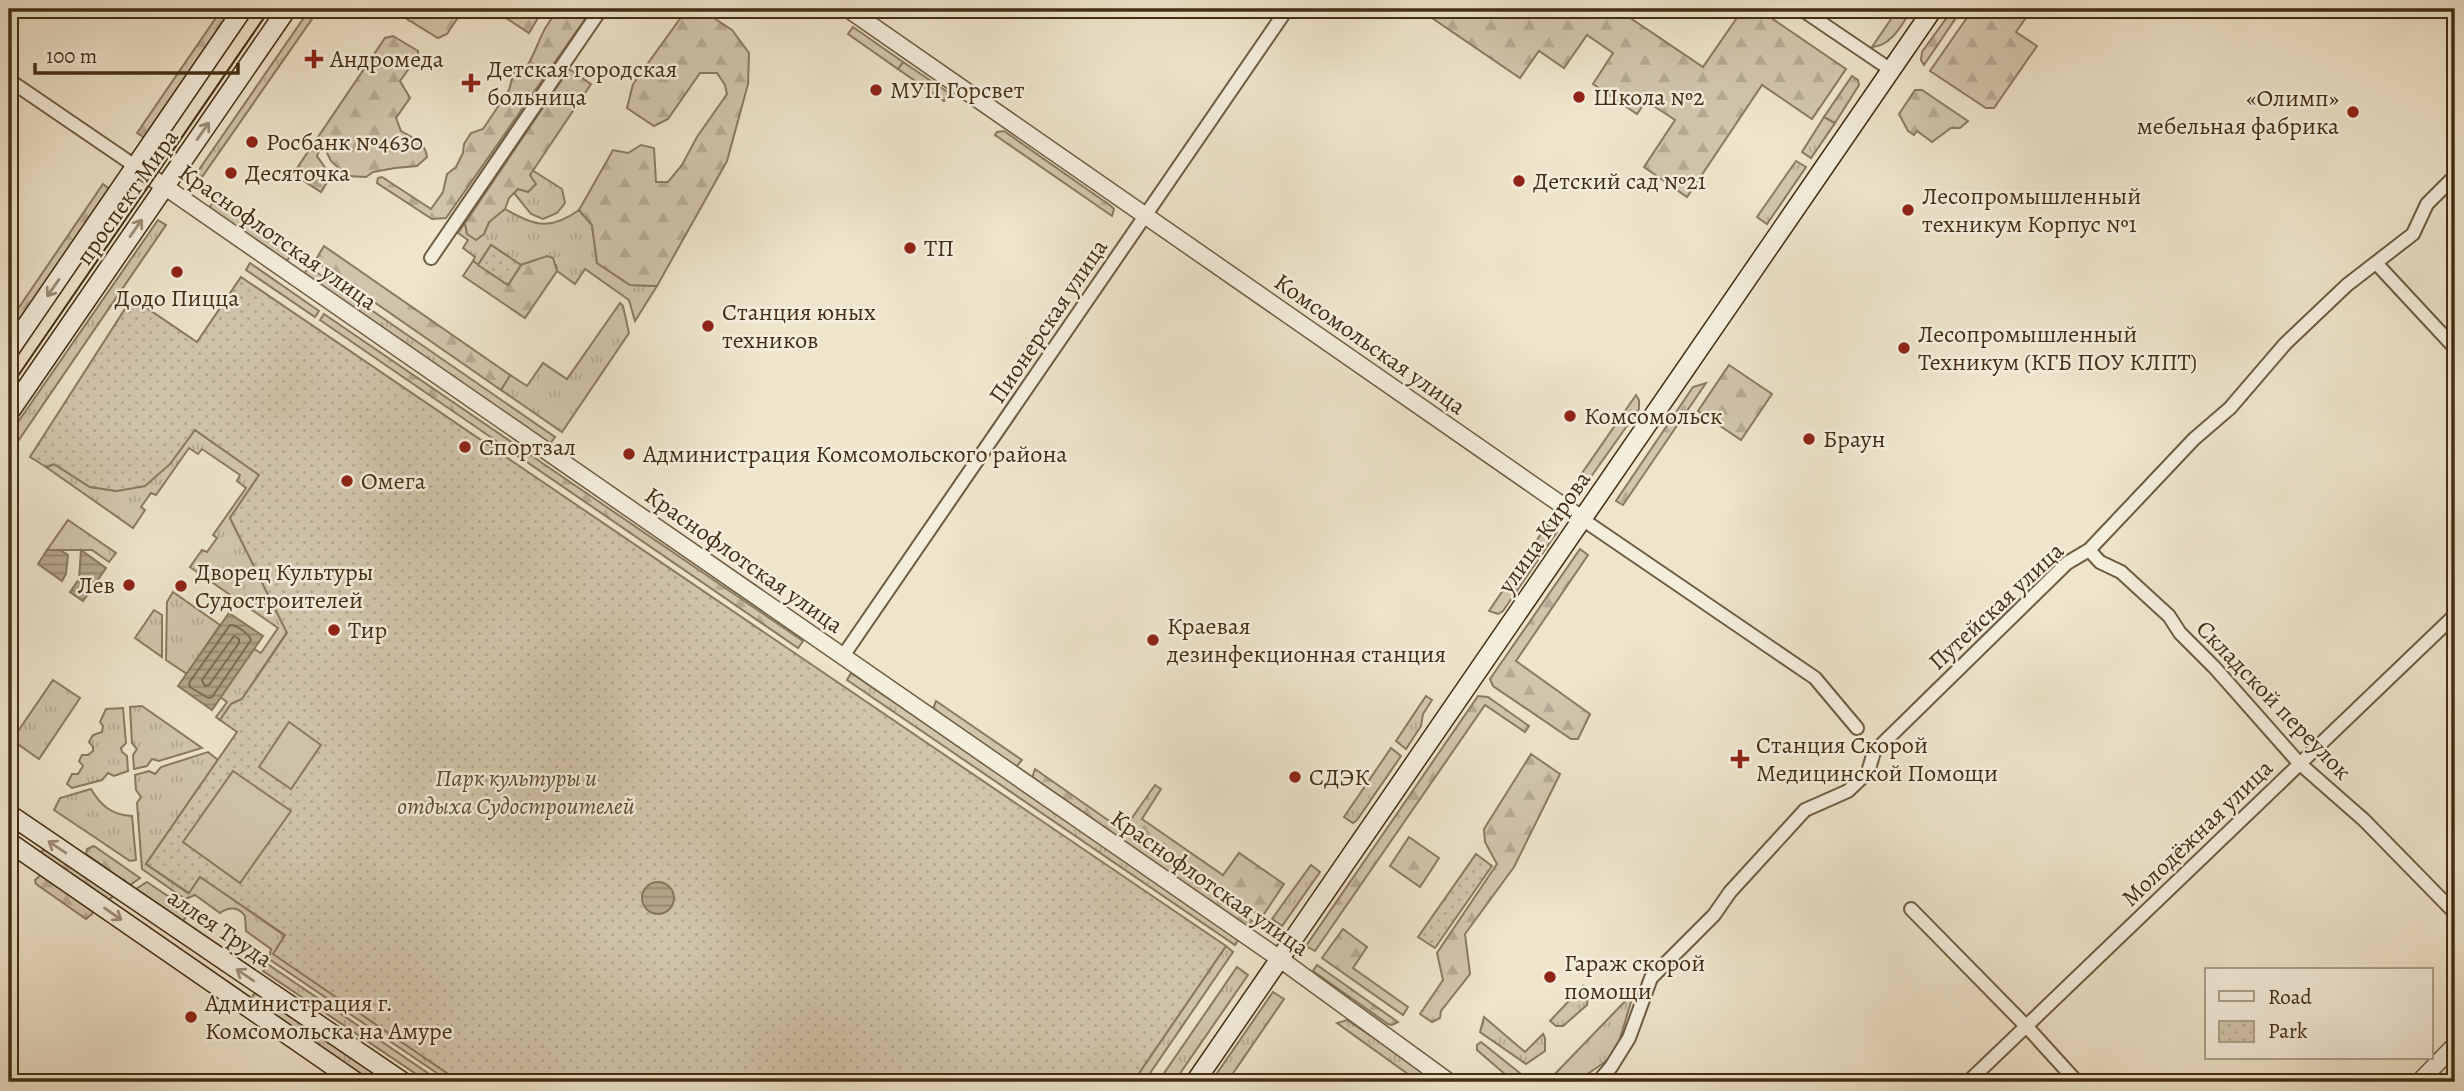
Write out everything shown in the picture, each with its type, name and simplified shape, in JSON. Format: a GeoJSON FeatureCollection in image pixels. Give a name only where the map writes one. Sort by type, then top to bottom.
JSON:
{"type":"FeatureCollection","features":[{"type":"Feature","properties":{"kind":"main road","name":"проспект Мира"},"geometry":{"type":"LineString","coordinates":[[9,351],[243,9]]}},
{"type":"Feature","properties":{"kind":"main road","name":"проспект Мира"},"geometry":{"type":"LineString","coordinates":[[9,413],[287,9]]}},
{"type":"Feature","properties":{"kind":"main road","name":"улица Кирова"},"geometry":{"type":"LineString","coordinates":[[1195,1082],[1933,9]]}},
{"type":"Feature","properties":{"kind":"main road","name":"аллея Труда"},"geometry":{"type":"LineString","coordinates":[[9,814],[403,1082]]}},
{"type":"Feature","properties":{"kind":"main road","name":"аллея Труда"},"geometry":{"type":"LineString","coordinates":[[11,845],[356,1082]]}},
{"type":"Feature","properties":{"kind":"main road"},"geometry":{"type":"LineString","coordinates":[[198,973],[212,953]]}},
{"type":"Feature","properties":{"kind":"street"},"geometry":{"type":"LineString","coordinates":[[431,258],[601,9]]}},
{"type":"Feature","properties":{"kind":"street","name":"Комсомольская улица"},"geometry":{"type":"LineString","coordinates":[[848,9],[1815,678],[1857,728]]}},
{"type":"Feature","properties":{"kind":"street","name":"Пионерская улица"},"geometry":{"type":"LineString","coordinates":[[843,656],[1287,9]]}},
{"type":"Feature","properties":{"kind":"street"},"geometry":{"type":"LineString","coordinates":[[1801,9],[1891,70]]}},
{"type":"Feature","properties":{"kind":"street","name":"Краснофлотская улица"},"geometry":{"type":"LineString","coordinates":[[9,80],[1280,958],[1449,1082]]}},
{"type":"Feature","properties":{"kind":"street","name":"Путейская улица"},"geometry":{"type":"LineString","coordinates":[[1598,1082],[1629,1038],[1651,978],[1714,915],[1730,892],[1805,810],[1848,791],[1868,772],[1874,752],[2067,563],[2089,550],[2194,439],[2230,408],[2285,344],[2347,285],[2413,234],[2427,204],[2455,179]]}},
{"type":"Feature","properties":{"kind":"street"},"geometry":{"type":"LineString","coordinates":[[2376,262],[2455,348]]}},
{"type":"Feature","properties":{"kind":"street","name":"Складской переулок"},"geometry":{"type":"LineString","coordinates":[[2089,550],[2100,562],[2121,572],[2169,616],[2180,633],[2215,668],[2299,763],[2364,820],[2455,913]]}},
{"type":"Feature","properties":{"kind":"street","name":"Молодёжная улица"},"geometry":{"type":"LineString","coordinates":[[1968,1082],[2455,615]]}},
{"type":"Feature","properties":{"kind":"street"},"geometry":{"type":"LineString","coordinates":[[1911,909],[2077,1082]]}},
{"type":"Feature","properties":{"kind":"street"},"geometry":{"type":"LineString","coordinates":[[2418,1082],[2455,1045]]}},
{"type":"Feature","properties":{"kind":"green space"},"geometry":{"type":"Polygon","coordinates":[[[222,9],[238,9],[148,140],[137,133],[222,9]]]}},
{"type":"Feature","properties":{"kind":"green space"},"geometry":{"type":"Polygon","coordinates":[[[310,9],[319,9],[202,177],[196,174],[310,9]]]}},
{"type":"Feature","properties":{"kind":"green space"},"geometry":{"type":"Polygon","coordinates":[[[407,9],[471,9],[461,13],[447,34],[438,38],[402,16],[407,9]]]}},
{"type":"Feature","properties":{"kind":"green space"},"geometry":{"type":"Polygon","coordinates":[[[492,9],[533,9],[538,18],[529,33],[492,9]]]}},
{"type":"Feature","properties":{"kind":"green space"},"geometry":{"type":"Polygon","coordinates":[[[572,9],[592,9],[446,218],[432,219],[377,183],[378,178],[382,177],[431,209],[443,192],[447,174],[456,167],[471,133],[483,129],[509,90],[515,68],[527,66],[556,14],[568,15],[572,9]]]}},
{"type":"Feature","properties":{"kind":"green space"},"geometry":{"type":"Polygon","coordinates":[[[691,9],[700,9],[732,30],[749,53],[748,84],[727,161],[657,286],[630,285],[597,263],[592,225],[579,210],[613,150],[628,153],[641,145],[654,148],[656,182],[668,182],[682,165],[697,137],[727,94],[717,73],[700,73],[668,119],[654,126],[627,108],[633,84],[682,16],[691,9]]]}},
{"type":"Feature","properties":{"kind":"green space"},"geometry":{"type":"Polygon","coordinates":[[[1438,9],[1617,9],[1703,67],[1743,9],[1758,9],[1846,69],[1812,119],[1762,85],[1687,197],[1644,167],[1675,120],[1646,101],[1637,114],[1593,84],[1613,53],[1587,35],[1564,68],[1539,51],[1520,78],[1432,18],[1438,9]]]}},
{"type":"Feature","properties":{"kind":"green space"},"geometry":{"type":"Polygon","coordinates":[[[1898,9],[1912,9],[1891,38],[1872,47],[1898,9]]]}},
{"type":"Feature","properties":{"kind":"green space"},"geometry":{"type":"Polygon","coordinates":[[[1953,9],[1962,9],[1924,65],[1921,60],[1922,52],[1953,9]]]}},
{"type":"Feature","properties":{"kind":"green space"},"geometry":{"type":"Polygon","coordinates":[[[1973,9],[2032,9],[2016,32],[2037,46],[1994,108],[1986,108],[1930,71],[1973,9]]]}},
{"type":"Feature","properties":{"kind":"green space"},"geometry":{"type":"Polygon","coordinates":[[[853,27],[903,62],[898,69],[848,34],[853,27]]]}},
{"type":"Feature","properties":{"kind":"green space"},"geometry":{"type":"Polygon","coordinates":[[[393,36],[418,51],[418,56],[400,81],[410,98],[396,118],[401,131],[421,144],[427,157],[417,166],[373,172],[366,177],[347,176],[331,161],[325,149],[319,151],[317,156],[331,176],[321,192],[293,174],[385,38],[393,36]]]}},
{"type":"Feature","properties":{"kind":"green space"},"geometry":{"type":"Polygon","coordinates":[[[903,62],[949,93],[944,101],[898,69],[903,62]]]}},
{"type":"Feature","properties":{"kind":"green space"},"geometry":{"type":"Polygon","coordinates":[[[569,69],[591,84],[530,175],[536,184],[528,192],[518,189],[509,198],[505,209],[489,222],[484,234],[476,240],[467,234],[465,223],[569,69]]]}},
{"type":"Feature","properties":{"kind":"green space"},"geometry":{"type":"Polygon","coordinates":[[[1852,76],[1858,80],[1859,85],[1835,123],[1824,117],[1852,76]]]}},
{"type":"Feature","properties":{"kind":"green space"},"geometry":{"type":"Polygon","coordinates":[[[1915,90],[1922,90],[1968,121],[1960,128],[1951,128],[1932,142],[1917,131],[1914,135],[1908,131],[1899,114],[1915,90]]]}},
{"type":"Feature","properties":{"kind":"green space"},"geometry":{"type":"Polygon","coordinates":[[[1824,117],[1835,123],[1811,158],[1802,152],[1824,117]]]}},
{"type":"Feature","properties":{"kind":"green space"},"geometry":{"type":"Polygon","coordinates":[[[1004,131],[1111,206],[1114,209],[1112,216],[995,135],[1004,131]]]}},
{"type":"Feature","properties":{"kind":"green space"},"geometry":{"type":"Polygon","coordinates":[[[1796,161],[1806,167],[1767,224],[1757,217],[1796,161]]]}},
{"type":"Feature","properties":{"kind":"green space"},"geometry":{"type":"Polygon","coordinates":[[[532,170],[562,189],[565,203],[557,213],[543,219],[531,214],[514,193],[535,183],[529,175],[532,170]]]}},
{"type":"Feature","properties":{"kind":"green space"},"geometry":{"type":"Polygon","coordinates":[[[103,184],[112,191],[9,341],[9,322],[103,184]]]}},
{"type":"Feature","properties":{"kind":"green space"},"geometry":{"type":"Polygon","coordinates":[[[214,201],[291,255],[286,262],[209,208],[214,201]]]}},
{"type":"Feature","properties":{"kind":"green space"},"geometry":{"type":"Polygon","coordinates":[[[505,209],[542,224],[559,221],[579,210],[592,225],[597,263],[630,285],[657,286],[635,321],[629,300],[585,269],[575,284],[557,271],[556,265],[538,259],[521,265],[491,245],[478,265],[473,261],[475,257],[463,248],[468,240],[458,233],[465,223],[467,234],[484,234],[489,222],[505,209]]]}},
{"type":"Feature","properties":{"kind":"green space"},"geometry":{"type":"Polygon","coordinates":[[[158,220],[166,225],[14,447],[9,443],[9,435],[158,220]]]}},
{"type":"Feature","properties":{"kind":"green space"},"geometry":{"type":"Polygon","coordinates":[[[491,245],[521,265],[508,285],[478,265],[491,245]]]}},
{"type":"Feature","properties":{"kind":"green space"},"geometry":{"type":"Polygon","coordinates":[[[324,246],[510,375],[501,390],[315,261],[324,246]]]}},
{"type":"Feature","properties":{"kind":"green space"},"geometry":{"type":"Polygon","coordinates":[[[547,256],[553,258],[557,271],[525,318],[463,276],[473,261],[508,285],[521,265],[547,256]]]}},
{"type":"Feature","properties":{"kind":"green space"},"geometry":{"type":"Polygon","coordinates":[[[250,263],[319,311],[315,317],[246,270],[250,263]]]}},
{"type":"Feature","properties":{"kind":"green space"},"geometry":{"type":"Polygon","coordinates":[[[309,267],[555,437],[549,445],[303,275],[309,267]]]}},
{"type":"Feature","properties":{"kind":"green space","name":"Парк культуры и отдыха Судостроителей"},"geometry":{"type":"Polygon","coordinates":[[[241,277],[1226,946],[1133,1082],[460,1082],[273,954],[285,935],[200,877],[189,893],[146,864],[237,732],[220,720],[231,704],[242,699],[287,633],[230,518],[259,475],[195,430],[170,464],[145,486],[117,491],[90,487],[54,464],[46,467],[30,457],[132,298],[197,342],[241,277]]]}},
{"type":"Feature","properties":{"kind":"green space"},"geometry":{"type":"Polygon","coordinates":[[[620,303],[629,333],[562,432],[501,390],[510,375],[527,386],[543,363],[567,379],[620,303]]]}},
{"type":"Feature","properties":{"kind":"green space"},"geometry":{"type":"Polygon","coordinates":[[[324,314],[803,641],[798,648],[320,320],[324,314]]]}},
{"type":"Feature","properties":{"kind":"green space"},"geometry":{"type":"Polygon","coordinates":[[[1729,365],[1772,394],[1741,440],[1698,411],[1729,365]]]}},
{"type":"Feature","properties":{"kind":"green space"},"geometry":{"type":"Polygon","coordinates":[[[1706,383],[1623,505],[1616,501],[1693,387],[1706,383]]]}},
{"type":"Feature","properties":{"kind":"green space"},"geometry":{"type":"Polygon","coordinates":[[[1636,395],[1639,409],[1588,481],[1580,476],[1636,395]]]}},
{"type":"Feature","properties":{"kind":"green space"},"geometry":{"type":"Polygon","coordinates":[[[195,430],[259,475],[230,518],[287,632],[242,699],[231,704],[220,720],[216,717],[227,702],[220,697],[254,649],[261,653],[278,628],[190,567],[202,550],[207,552],[217,538],[213,535],[246,488],[237,481],[240,475],[202,449],[198,454],[189,448],[156,495],[151,493],[141,507],[145,510],[133,528],[46,467],[54,464],[90,487],[117,491],[195,430]]]}},
{"type":"Feature","properties":{"kind":"green space"},"geometry":{"type":"Polygon","coordinates":[[[68,520],[116,553],[109,562],[92,550],[47,550],[68,520]]]}},
{"type":"Feature","properties":{"kind":"green space"},"geometry":{"type":"Polygon","coordinates":[[[1547,525],[1557,532],[1503,611],[1498,614],[1489,611],[1547,525]]]}},
{"type":"Feature","properties":{"kind":"green space"},"geometry":{"type":"Polygon","coordinates":[[[1580,549],[1588,555],[1516,661],[1590,714],[1578,739],[1571,739],[1493,686],[1490,679],[1580,549]]]}},
{"type":"Feature","properties":{"kind":"green space"},"geometry":{"type":"Polygon","coordinates":[[[173,592],[220,625],[187,674],[166,660],[167,602],[173,592]]]}},
{"type":"Feature","properties":{"kind":"green space"},"geometry":{"type":"Polygon","coordinates":[[[154,610],[162,615],[162,657],[135,638],[154,610]]]}},
{"type":"Feature","properties":{"kind":"green space"},"geometry":{"type":"Polygon","coordinates":[[[851,673],[1240,937],[1235,945],[847,680],[851,673]]]}},
{"type":"Feature","properties":{"kind":"green space"},"geometry":{"type":"Polygon","coordinates":[[[53,680],[80,698],[39,759],[12,740],[53,680]]]}},
{"type":"Feature","properties":{"kind":"green space"},"geometry":{"type":"Polygon","coordinates":[[[1426,696],[1432,700],[1423,714],[1421,726],[1406,749],[1396,741],[1426,696]]]}},
{"type":"Feature","properties":{"kind":"green space"},"geometry":{"type":"Polygon","coordinates":[[[1478,696],[1488,697],[1529,726],[1525,732],[1485,705],[1315,951],[1306,946],[1478,696]]]}},
{"type":"Feature","properties":{"kind":"green space"},"geometry":{"type":"Polygon","coordinates":[[[936,701],[1022,760],[1016,767],[937,713],[933,709],[936,701]]]}},
{"type":"Feature","properties":{"kind":"green space"},"geometry":{"type":"Polygon","coordinates":[[[142,706],[202,748],[159,761],[152,759],[147,766],[134,769],[133,755],[137,749],[132,743],[130,707],[142,706]]]}},
{"type":"Feature","properties":{"kind":"green space"},"geometry":{"type":"Polygon","coordinates":[[[123,708],[126,743],[121,748],[127,756],[128,771],[114,776],[108,773],[102,780],[72,788],[67,784],[72,774],[78,774],[83,766],[79,761],[82,755],[93,751],[89,742],[93,735],[102,732],[103,726],[100,722],[106,709],[123,708]]]}},
{"type":"Feature","properties":{"kind":"green space"},"geometry":{"type":"Polygon","coordinates":[[[289,722],[321,745],[291,789],[259,767],[289,722]]]}},
{"type":"Feature","properties":{"kind":"green space"},"geometry":{"type":"Polygon","coordinates":[[[1391,748],[1401,756],[1353,823],[1344,817],[1391,748]]]}},
{"type":"Feature","properties":{"kind":"green space"},"geometry":{"type":"Polygon","coordinates":[[[208,752],[218,760],[146,864],[188,893],[200,876],[285,936],[274,954],[460,1082],[450,1082],[269,959],[271,949],[246,931],[245,916],[240,911],[230,908],[220,913],[195,895],[185,899],[142,869],[137,803],[141,797],[136,790],[135,775],[149,771],[155,774],[161,767],[208,752]]]}},
{"type":"Feature","properties":{"kind":"green space"},"geometry":{"type":"Polygon","coordinates":[[[1531,754],[1560,774],[1514,867],[1465,934],[1470,974],[1441,1011],[1440,1018],[1432,1022],[1420,1014],[1443,980],[1437,953],[1497,864],[1485,842],[1484,829],[1531,754]]]}},
{"type":"Feature","properties":{"kind":"green space"},"geometry":{"type":"Polygon","coordinates":[[[1035,769],[1252,921],[1246,929],[1032,778],[1035,769]]]}},
{"type":"Feature","properties":{"kind":"green space"},"geometry":{"type":"Polygon","coordinates":[[[233,771],[291,811],[240,883],[183,842],[233,771]]]}},
{"type":"Feature","properties":{"kind":"green space"},"geometry":{"type":"Polygon","coordinates":[[[1155,785],[1161,789],[1142,819],[1223,875],[1239,853],[1284,884],[1262,917],[1127,825],[1155,785]]]}},
{"type":"Feature","properties":{"kind":"green space"},"geometry":{"type":"Polygon","coordinates":[[[91,789],[108,808],[119,814],[132,816],[136,860],[130,861],[54,810],[60,798],[91,789]]]}},
{"type":"Feature","properties":{"kind":"green space"},"geometry":{"type":"Polygon","coordinates":[[[1409,837],[1439,858],[1420,887],[1390,866],[1409,837]]]}},
{"type":"Feature","properties":{"kind":"green space"},"geometry":{"type":"Polygon","coordinates":[[[94,846],[140,878],[130,885],[86,854],[87,849],[94,846]]]}},
{"type":"Feature","properties":{"kind":"green space"},"geometry":{"type":"Polygon","coordinates":[[[45,848],[116,894],[106,902],[41,858],[40,853],[45,848]]]}},
{"type":"Feature","properties":{"kind":"green space"},"geometry":{"type":"Polygon","coordinates":[[[1476,854],[1492,866],[1435,948],[1418,937],[1476,854]]]}},
{"type":"Feature","properties":{"kind":"green space"},"geometry":{"type":"Polygon","coordinates":[[[1311,865],[1320,872],[1282,926],[1272,919],[1311,865]]]}},
{"type":"Feature","properties":{"kind":"green space"},"geometry":{"type":"Polygon","coordinates":[[[42,874],[93,909],[92,914],[86,919],[36,884],[35,880],[42,874]]]}},
{"type":"Feature","properties":{"kind":"green space"},"geometry":{"type":"Polygon","coordinates":[[[147,882],[190,911],[183,921],[136,889],[147,882]]]}},
{"type":"Feature","properties":{"kind":"green space"},"geometry":{"type":"Polygon","coordinates":[[[1343,929],[1367,947],[1353,968],[1408,1007],[1403,1015],[1322,958],[1343,929]]]}},
{"type":"Feature","properties":{"kind":"green space"},"geometry":{"type":"Polygon","coordinates":[[[1226,946],[1233,952],[1144,1082],[1133,1082],[1226,946]]]}},
{"type":"Feature","properties":{"kind":"green space"},"geometry":{"type":"Polygon","coordinates":[[[269,965],[441,1082],[428,1082],[263,971],[269,965]]]}},
{"type":"Feature","properties":{"kind":"green space"},"geometry":{"type":"Polygon","coordinates":[[[1317,965],[1398,1022],[1388,1024],[1313,971],[1317,965]]]}},
{"type":"Feature","properties":{"kind":"green space"},"geometry":{"type":"Polygon","coordinates":[[[1237,967],[1248,975],[1174,1082],[1158,1082],[1237,967]]]}},
{"type":"Feature","properties":{"kind":"green space"},"geometry":{"type":"Polygon","coordinates":[[[1583,986],[1588,996],[1587,1005],[1563,1026],[1556,1026],[1550,1021],[1583,986]]]}},
{"type":"Feature","properties":{"kind":"green space"},"geometry":{"type":"Polygon","coordinates":[[[1273,992],[1284,999],[1227,1082],[1211,1082],[1273,992]]]}},
{"type":"Feature","properties":{"kind":"green space"},"geometry":{"type":"Polygon","coordinates":[[[1634,992],[1615,1055],[1576,1082],[1555,1082],[1550,1079],[1634,992]]]}},
{"type":"Feature","properties":{"kind":"green space"},"geometry":{"type":"Polygon","coordinates":[[[257,993],[390,1082],[368,1082],[252,1003],[253,995],[257,993]]]}},
{"type":"Feature","properties":{"kind":"green space"},"geometry":{"type":"Polygon","coordinates":[[[1484,1017],[1525,1052],[1543,1034],[1545,1051],[1526,1064],[1480,1032],[1484,1017]]]}},
{"type":"Feature","properties":{"kind":"green space"},"geometry":{"type":"Polygon","coordinates":[[[1347,1020],[1428,1074],[1433,1082],[1419,1082],[1337,1023],[1347,1020]]]}},
{"type":"Feature","properties":{"kind":"green space"},"geometry":{"type":"Polygon","coordinates":[[[1481,1042],[1531,1082],[1504,1082],[1506,1075],[1477,1050],[1477,1045],[1481,1042]]]}},
{"type":"Feature","properties":{"kind":"water"},"geometry":{"type":"Polygon","coordinates":[[[47,550],[60,550],[68,555],[66,574],[62,581],[38,564],[47,550]]]}},
{"type":"Feature","properties":{"kind":"water"},"geometry":{"type":"Polygon","coordinates":[[[81,550],[106,568],[83,601],[70,592],[79,579],[81,550]]]}},
{"type":"Feature","properties":{"kind":"water"},"geometry":{"type":"Polygon","coordinates":[[[229,613],[263,636],[212,710],[178,686],[229,613]]]}},
{"type":"Feature","properties":{"kind":"water"},"geometry":{"type":"Polygon","coordinates":[[[658,882],[669,887],[674,898],[669,909],[658,914],[647,909],[642,898],[647,887],[658,882]]]}},
{"type":"Feature","properties":{"kind":"tram line"},"geometry":{"type":"LineString","coordinates":[[9,389],[270,9]]}},
{"type":"Feature","properties":{"kind":"place","name":"Андромеда"},"geometry":{"type":"Point","coordinates":[314,59]}},
{"type":"Feature","properties":{"kind":"place","name":"Детская городская больница"},"geometry":{"type":"Point","coordinates":[471,83]}},
{"type":"Feature","properties":{"kind":"place","name":"МУП Горсвет"},"geometry":{"type":"Point","coordinates":[876,90]}},
{"type":"Feature","properties":{"kind":"place","name":"Школа №2"},"geometry":{"type":"Point","coordinates":[1579,97]}},
{"type":"Feature","properties":{"kind":"place","name":"«Олимп» мебельная фабрика"},"geometry":{"type":"Point","coordinates":[2353,112]}},
{"type":"Feature","properties":{"kind":"place","name":"Росбанк №4630"},"geometry":{"type":"Point","coordinates":[252,142]}},
{"type":"Feature","properties":{"kind":"place","name":"Десяточка"},"geometry":{"type":"Point","coordinates":[231,173]}},
{"type":"Feature","properties":{"kind":"place","name":"Детский сад №21"},"geometry":{"type":"Point","coordinates":[1519,181]}},
{"type":"Feature","properties":{"kind":"place","name":"Лесопромышленный техникум Корпус №1"},"geometry":{"type":"Point","coordinates":[1908,210]}},
{"type":"Feature","properties":{"kind":"place","name":"ТП"},"geometry":{"type":"Point","coordinates":[910,248]}},
{"type":"Feature","properties":{"kind":"place","name":"Додо Пицца"},"geometry":{"type":"Point","coordinates":[177,272]}},
{"type":"Feature","properties":{"kind":"place","name":"Станция юных техников"},"geometry":{"type":"Point","coordinates":[708,326]}},
{"type":"Feature","properties":{"kind":"place","name":"Лесопромышленный Техникум (КГБ ПОУ КЛПТ)"},"geometry":{"type":"Point","coordinates":[1904,348]}},
{"type":"Feature","properties":{"kind":"place","name":"Комсомольск"},"geometry":{"type":"Point","coordinates":[1570,416]}},
{"type":"Feature","properties":{"kind":"place","name":"Браун"},"geometry":{"type":"Point","coordinates":[1809,439]}},
{"type":"Feature","properties":{"kind":"place","name":"Спортзал"},"geometry":{"type":"Point","coordinates":[465,447]}},
{"type":"Feature","properties":{"kind":"place","name":"Администрация Комсомольского района"},"geometry":{"type":"Point","coordinates":[629,454]}},
{"type":"Feature","properties":{"kind":"place","name":"Омега"},"geometry":{"type":"Point","coordinates":[347,481]}},
{"type":"Feature","properties":{"kind":"place","name":"Лев"},"geometry":{"type":"Point","coordinates":[129,585]}},
{"type":"Feature","properties":{"kind":"place","name":"Дворец Культуры Судостроителей"},"geometry":{"type":"Point","coordinates":[181,586]}},
{"type":"Feature","properties":{"kind":"place","name":"Тир"},"geometry":{"type":"Point","coordinates":[334,630]}},
{"type":"Feature","properties":{"kind":"place","name":"Краевая дезинфекционная станция"},"geometry":{"type":"Point","coordinates":[1153,640]}},
{"type":"Feature","properties":{"kind":"place","name":"Станция Скорой Медицинской Помощи"},"geometry":{"type":"Point","coordinates":[1740,759]}},
{"type":"Feature","properties":{"kind":"place","name":"СДЭК"},"geometry":{"type":"Point","coordinates":[1295,777]}},
{"type":"Feature","properties":{"kind":"place","name":"Гараж скорой помощи"},"geometry":{"type":"Point","coordinates":[1550,977]}},
{"type":"Feature","properties":{"kind":"place","name":"Администрация г. Комсомольска на Амуре"},"geometry":{"type":"Point","coordinates":[191,1017]}}]}
